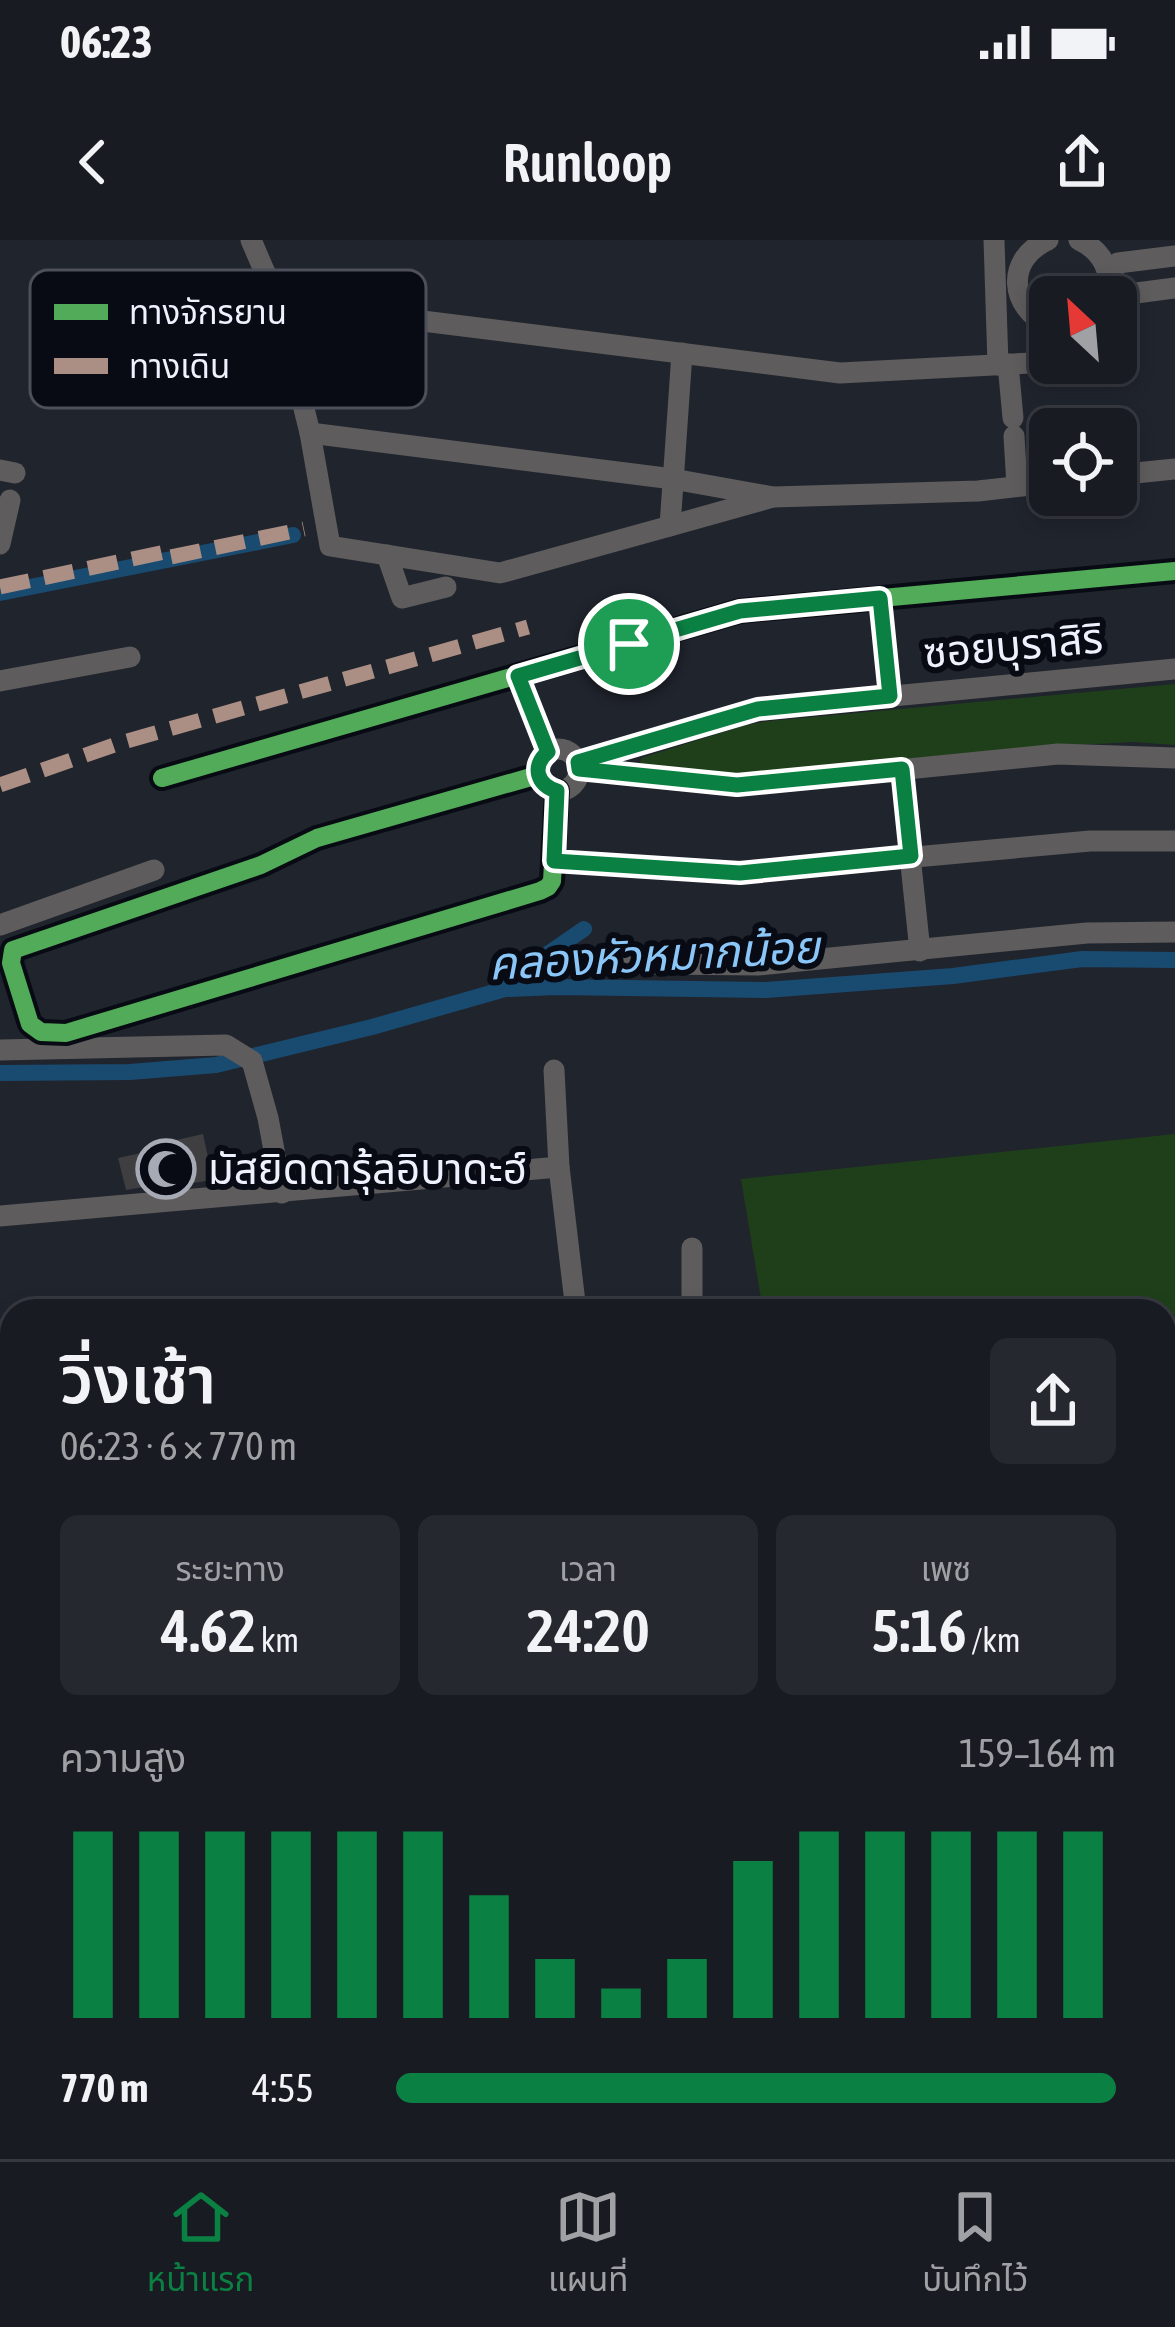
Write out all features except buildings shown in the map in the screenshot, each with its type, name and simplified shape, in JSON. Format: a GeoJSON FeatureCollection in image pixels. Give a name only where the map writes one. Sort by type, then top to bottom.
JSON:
{"type":"FeatureCollection","features":[{"type":"Feature","properties":{"kind":"street"},"geometry":{"type":"LineString","coordinates":[[251,240],[264,270]]}},
{"type":"Feature","properties":{"kind":"street"},"geometry":{"type":"LineString","coordinates":[[994,240],[1006,285],[1003,364],[1014,427],[1017,486]]}},
{"type":"Feature","properties":{"kind":"street"},"geometry":{"type":"LineString","coordinates":[[1006,285],[1027,255],[1048,240]]}},
{"type":"Feature","properties":{"kind":"street"},"geometry":{"type":"LineString","coordinates":[[1079,240],[1096,250],[1107,276]]}},
{"type":"Feature","properties":{"kind":"street"},"geometry":{"type":"LineString","coordinates":[[1113,276],[1118,263],[1175,257],[1175,288],[1137,293]]}},
{"type":"Feature","properties":{"kind":"street"},"geometry":{"type":"LineString","coordinates":[[1006,285],[1029,313]]}},
{"type":"Feature","properties":{"kind":"street"},"geometry":{"type":"LineString","coordinates":[[426,321],[840,373],[1029,363]]}},
{"type":"Feature","properties":{"kind":"street"},"geometry":{"type":"LineString","coordinates":[[670,526],[682,353]]}},
{"type":"Feature","properties":{"kind":"street"},"geometry":{"type":"LineString","coordinates":[[304,408],[330,546],[500,573],[772,497]]}},
{"type":"Feature","properties":{"kind":"street"},"geometry":{"type":"LineString","coordinates":[[310,433],[673,479],[772,497],[1029,485]]}},
{"type":"Feature","properties":{"kind":"street"},"geometry":{"type":"LineString","coordinates":[[1137,473],[1175,469]]}},
{"type":"Feature","properties":{"kind":"street"},"geometry":{"type":"LineString","coordinates":[[0,544],[10,500]]}},
{"type":"Feature","properties":{"kind":"street"},"geometry":{"type":"LineString","coordinates":[[387,555],[402,598],[446,587]]}},
{"type":"Feature","properties":{"kind":"street"},"geometry":{"type":"LineString","coordinates":[[162,778],[740,611],[1175,572]]}},
{"type":"Feature","properties":{"kind":"street"},"geometry":{"type":"LineString","coordinates":[[880,598],[890,696]]}},
{"type":"Feature","properties":{"kind":"street"},"geometry":{"type":"LineString","coordinates":[[0,681],[130,657]]}},
{"type":"Feature","properties":{"kind":"street","name":"ซอยบุราสิริ"},"geometry":{"type":"LineString","coordinates":[[557,791],[575,783],[579,766],[758,709],[1175,669]]}},
{"type":"Feature","properties":{"kind":"street"},"geometry":{"type":"LineString","coordinates":[[518,676],[548,752]]}},
{"type":"Feature","properties":{"kind":"street"},"geometry":{"type":"LineString","coordinates":[[538,776],[317,838],[261,865],[14,950],[11,964],[30,1024],[41,1032],[66,1033],[548,887],[557,791],[538,776],[539,762],[548,752],[561,749],[574,756],[579,766],[737,785],[1058,754],[1175,758]]}},
{"type":"Feature","properties":{"kind":"street"},"geometry":{"type":"LineString","coordinates":[[902,769],[920,951]]}},
{"type":"Feature","properties":{"kind":"street"},"geometry":{"type":"LineString","coordinates":[[554,861],[740,873],[1090,841],[1175,841]]}},
{"type":"Feature","properties":{"kind":"street"},"geometry":{"type":"LineString","coordinates":[[0,926],[154,869]]}},
{"type":"Feature","properties":{"kind":"street"},"geometry":{"type":"LineString","coordinates":[[561,963],[758,965],[1087,933],[1175,932]]}},
{"type":"Feature","properties":{"kind":"street"},"geometry":{"type":"LineString","coordinates":[[0,1050],[226,1045],[252,1060],[282,1193]]}},
{"type":"Feature","properties":{"kind":"street"},"geometry":{"type":"LineString","coordinates":[[554,1070],[559,1167],[575,1299]]}},
{"type":"Feature","properties":{"kind":"street"},"geometry":{"type":"LineString","coordinates":[[0,1216],[559,1167]]}},
{"type":"Feature","properties":{"kind":"street"},"geometry":{"type":"LineString","coordinates":[[692,1248],[692,1299]]}},
{"type":"Feature","properties":{"kind":"green space"},"geometry":{"type":"Polygon","coordinates":[[[1175,684],[1175,745],[1058,746],[744,777],[643,769],[640,763],[641,758],[769,721],[1175,684]]]}},
{"type":"Feature","properties":{"kind":"green space"},"geometry":{"type":"Polygon","coordinates":[[[1175,1134],[1175,1299],[761,1299],[741,1179],[1175,1134]]]}},
{"type":"Feature","properties":{"kind":"waterway"},"geometry":{"type":"LineString","coordinates":[[0,593],[293,535]]}},
{"type":"Feature","properties":{"kind":"waterway"},"geometry":{"type":"LineString","coordinates":[[511,989],[536,962],[584,929]]}},
{"type":"Feature","properties":{"kind":"waterway","name":"คลองหัวหมากน้อย"},"geometry":{"type":"LineString","coordinates":[[0,1073],[130,1072],[216,1065],[505,989],[766,990],[953,976],[1082,959],[1175,960]]}},
{"type":"Feature","properties":{"kind":"marked path"},"geometry":{"type":"LineString","coordinates":[[0,587],[304,529]]}},
{"type":"Feature","properties":{"kind":"marked path"},"geometry":{"type":"LineString","coordinates":[[0,785],[120,743],[528,627]]}},
{"type":"Feature","properties":{"kind":"cycle path"},"geometry":{"type":"LineString","coordinates":[[162,778],[740,611],[1175,571]]}},
{"type":"Feature","properties":{"kind":"cycle path"},"geometry":{"type":"LineString","coordinates":[[538,775],[317,838],[261,865],[13,950],[11,963],[30,1024],[41,1032],[66,1033],[540,891],[552,881],[557,791]]}},
{"type":"Feature","properties":{"kind":"place","name":"มัสยิดดารุ้ลอิบาดะฮ์"},"geometry":{"type":"Point","coordinates":[166,1169]}},
{"type":"Feature","properties":{"kind":"route"},"geometry":{"type":"LineString","coordinates":[[880,598],[890,696],[758,709],[578,762],[579,769],[737,785],[902,769],[911,856],[740,873],[554,861],[557,791],[538,776],[539,762],[548,752],[518,676],[629,644],[740,611],[880,598]]}}]}
